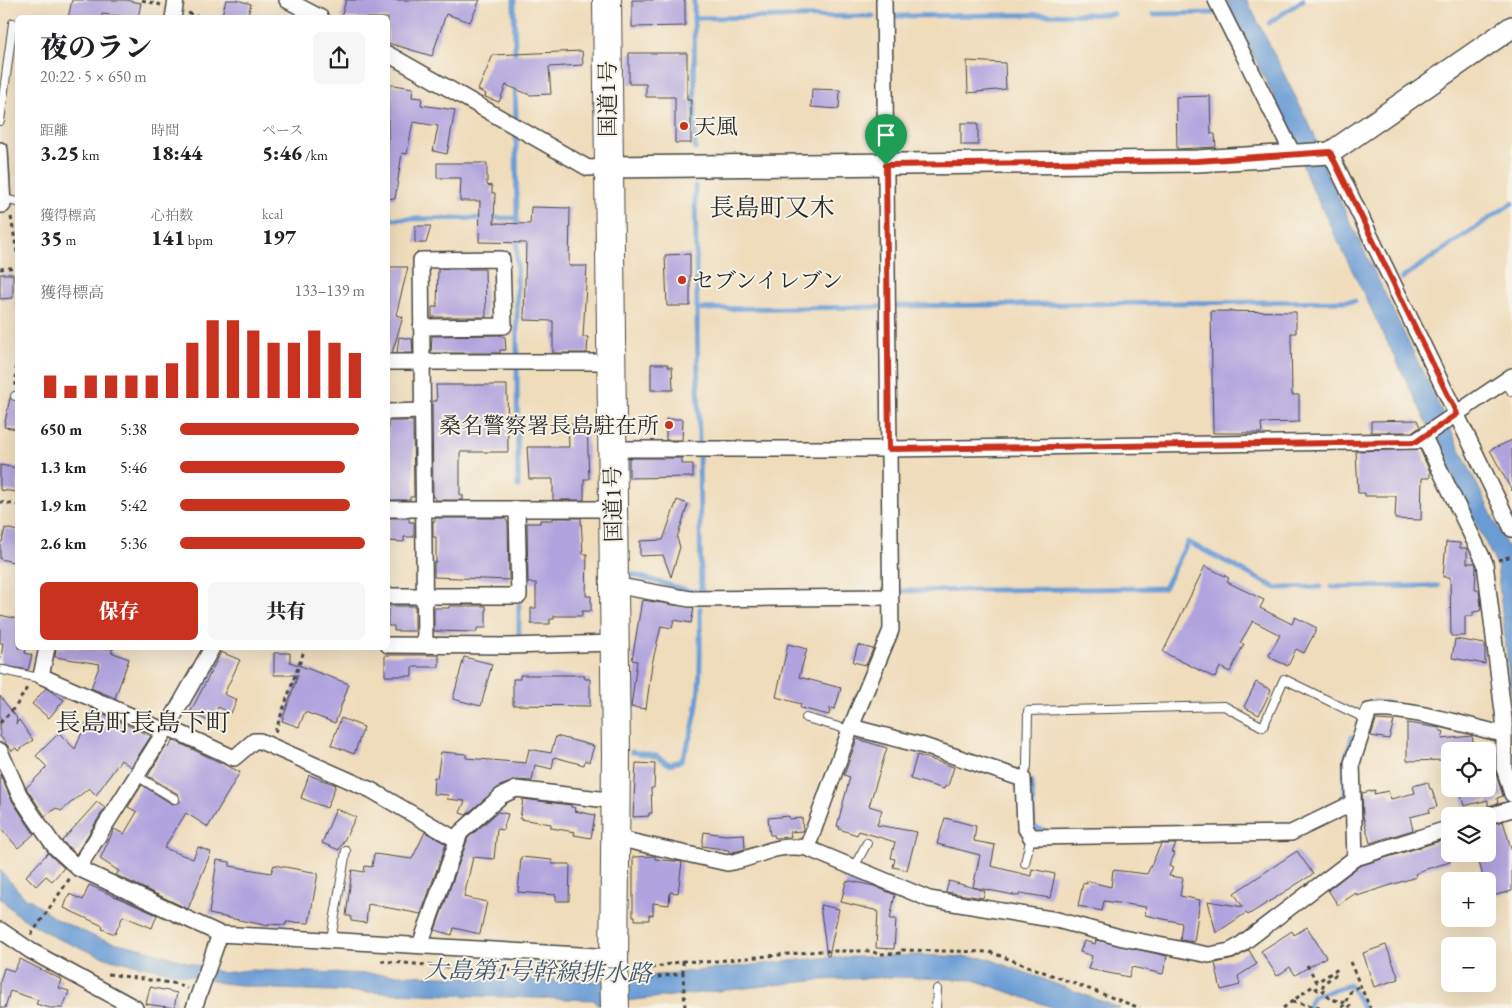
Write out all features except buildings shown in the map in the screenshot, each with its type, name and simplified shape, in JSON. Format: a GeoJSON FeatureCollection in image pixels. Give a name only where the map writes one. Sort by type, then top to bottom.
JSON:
{"type":"FeatureCollection","features":[{"type":"Feature","properties":{"kind":"highway","name":"国道1号"},"geometry":{"type":"LineString","coordinates":[[607,0],[607,168],[616,802],[615,1008]]}},
{"type":"Feature","properties":{"kind":"street"},"geometry":{"type":"LineString","coordinates":[[174,15],[176,0]]}},
{"type":"Feature","properties":{"kind":"street"},"geometry":{"type":"LineString","coordinates":[[287,0],[315,15]]}},
{"type":"Feature","properties":{"kind":"street"},"geometry":{"type":"LineString","coordinates":[[807,848],[851,729],[891,630],[884,0]]}},
{"type":"Feature","properties":{"kind":"street"},"geometry":{"type":"LineString","coordinates":[[1216,0],[1294,156]]}},
{"type":"Feature","properties":{"kind":"street"},"geometry":{"type":"LineString","coordinates":[[390,55],[588,168],[1197,161],[1327,153],[1512,27]]}},
{"type":"Feature","properties":{"kind":"street"},"geometry":{"type":"LineString","coordinates":[[0,150],[6,203]]}},
{"type":"Feature","properties":{"kind":"street"},"geometry":{"type":"LineString","coordinates":[[1327,153],[1454,416],[1512,529]]}},
{"type":"Feature","properties":{"kind":"street"},"geometry":{"type":"LineString","coordinates":[[422,327],[504,326],[502,259],[421,260],[425,645]]}},
{"type":"Feature","properties":{"kind":"street"},"geometry":{"type":"LineString","coordinates":[[390,362],[611,362]]}},
{"type":"Feature","properties":{"kind":"street"},"geometry":{"type":"LineString","coordinates":[[612,449],[889,449],[1416,442],[1454,416],[1510,383]]}},
{"type":"Feature","properties":{"kind":"street"},"geometry":{"type":"LineString","coordinates":[[390,412],[422,411]]}},
{"type":"Feature","properties":{"kind":"street"},"geometry":{"type":"LineString","coordinates":[[1426,436],[1485,564],[1504,720],[1502,734],[1504,768],[1512,794]]}},
{"type":"Feature","properties":{"kind":"street"},"geometry":{"type":"LineString","coordinates":[[390,509],[613,509]]}},
{"type":"Feature","properties":{"kind":"street"},"geometry":{"type":"LineString","coordinates":[[390,596],[518,596],[517,509]]}},
{"type":"Feature","properties":{"kind":"street"},"geometry":{"type":"LineString","coordinates":[[614,585],[690,599],[890,597]]}},
{"type":"Feature","properties":{"kind":"street"},"geometry":{"type":"LineString","coordinates":[[390,645],[509,646],[614,643]]}},
{"type":"Feature","properties":{"kind":"street"},"geometry":{"type":"LineString","coordinates":[[46,650],[37,677],[234,758],[254,741],[260,741],[371,790],[457,840]]}},
{"type":"Feature","properties":{"kind":"street"},"geometry":{"type":"LineString","coordinates":[[78,868],[166,729],[211,650]]}},
{"type":"Feature","properties":{"kind":"street"},"geometry":{"type":"LineString","coordinates":[[1355,858],[1352,763],[1369,711],[1378,708],[1502,734]]}},
{"type":"Feature","properties":{"kind":"street"},"geometry":{"type":"LineString","coordinates":[[851,729],[924,746],[1023,780],[1025,828],[1031,837],[1291,833],[1353,803]]}},
{"type":"Feature","properties":{"kind":"street"},"geometry":{"type":"LineString","coordinates":[[0,751],[19,794],[36,820],[55,847],[78,868],[220,934],[420,944],[614,962]]}},
{"type":"Feature","properties":{"kind":"street"},"geometry":{"type":"LineString","coordinates":[[420,944],[460,833],[501,796],[516,789],[616,802]]}},
{"type":"Feature","properties":{"kind":"street"},"geometry":{"type":"LineString","coordinates":[[1496,814],[1512,809]]}},
{"type":"Feature","properties":{"kind":"street"},"geometry":{"type":"LineString","coordinates":[[616,838],[727,862],[738,861],[788,845],[807,848],[928,899],[1057,920],[1123,938],[1209,955],[1230,951],[1239,946],[1355,858],[1441,831]]}},
{"type":"Feature","properties":{"kind":"street"},"geometry":{"type":"LineString","coordinates":[[0,930],[30,951],[135,1008]]}},
{"type":"Feature","properties":{"kind":"street"},"geometry":{"type":"LineString","coordinates":[[198,997],[220,934]]}},
{"type":"Feature","properties":{"kind":"lane"},"geometry":{"type":"LineString","coordinates":[[0,121],[13,23]]}},
{"type":"Feature","properties":{"kind":"lane"},"geometry":{"type":"LineString","coordinates":[[3,670],[37,677]]}},
{"type":"Feature","properties":{"kind":"lane"},"geometry":{"type":"LineString","coordinates":[[1023,780],[1028,766],[1028,711],[1224,706],[1263,727],[1284,679],[1366,719]]}},
{"type":"Feature","properties":{"kind":"lane"},"geometry":{"type":"LineString","coordinates":[[806,718],[851,729]]}},
{"type":"Feature","properties":{"kind":"lane"},"geometry":{"type":"LineString","coordinates":[[136,776],[175,799]]}},
{"type":"Feature","properties":{"kind":"lane"},"geometry":{"type":"LineString","coordinates":[[1026,863],[1031,837]]}},
{"type":"Feature","properties":{"kind":"lane"},"geometry":{"type":"LineString","coordinates":[[854,867],[867,843]]}},
{"type":"Feature","properties":{"kind":"lane"},"geometry":{"type":"LineString","coordinates":[[331,939],[346,851]]}},
{"type":"Feature","properties":{"kind":"lane"},"geometry":{"type":"LineString","coordinates":[[936,1008],[937,989]]}},
{"type":"Feature","properties":{"kind":"path"},"geometry":{"type":"LineString","coordinates":[[6,203],[10,208],[15,239]]}},
{"type":"Feature","properties":{"kind":"path"},"geometry":{"type":"LineString","coordinates":[[0,269],[15,268]]}},
{"type":"Feature","properties":{"kind":"path"},"geometry":{"type":"LineString","coordinates":[[0,502],[15,504]]}},
{"type":"Feature","properties":{"kind":"path"},"geometry":{"type":"LineString","coordinates":[[270,746],[304,650]]}},
{"type":"Feature","properties":{"kind":"path"},"geometry":{"type":"LineString","coordinates":[[0,723],[16,706],[37,677]]}},
{"type":"Feature","properties":{"kind":"path"},"geometry":{"type":"LineString","coordinates":[[32,934],[51,903],[78,868]]}},
{"type":"Feature","properties":{"kind":"path"},"geometry":{"type":"LineString","coordinates":[[22,933],[36,942]]}},
{"type":"Feature","properties":{"kind":"path"},"geometry":{"type":"LineString","coordinates":[[643,970],[683,961],[706,962],[820,951],[871,951],[878,954],[902,953],[902,950],[990,952],[1140,1008]]}},
{"type":"Feature","properties":{"kind":"path"},"geometry":{"type":"LineString","coordinates":[[683,961],[683,971]]}},
{"type":"Feature","properties":{"kind":"path"},"geometry":{"type":"LineString","coordinates":[[1350,962],[1358,987],[1370,1008]]}},
{"type":"Feature","properties":{"kind":"path"},"geometry":{"type":"LineString","coordinates":[[1307,965],[1317,982],[1336,970],[1338,973],[1324,983],[1322,990]]}},
{"type":"Feature","properties":{"kind":"path"},"geometry":{"type":"LineString","coordinates":[[106,974],[178,984],[198,997]]}},
{"type":"Feature","properties":{"kind":"path"},"geometry":{"type":"LineString","coordinates":[[1283,1008],[1313,986],[1318,990],[1322,990],[1330,999],[1351,1007]]}},
{"type":"Feature","properties":{"kind":"path"},"geometry":{"type":"LineString","coordinates":[[1342,1008],[1351,991],[1358,987]]}},
{"type":"Feature","properties":{"kind":"path"},"geometry":{"type":"LineString","coordinates":[[684,998],[685,1008]]}},
{"type":"Feature","properties":{"kind":"path"},"geometry":{"type":"LineString","coordinates":[[1291,1002],[1321,1008]]}},
{"type":"Feature","properties":{"kind":"water"},"geometry":{"type":"Polygon","coordinates":[[[1226,0],[1247,0],[1314,134],[1326,172],[1512,557],[1512,702],[1497,566],[1308,180],[1295,140],[1226,0]]]}},
{"type":"Feature","properties":{"kind":"water"},"geometry":{"type":"Polygon","coordinates":[[[0,870],[25,898],[30,899],[54,918],[100,939],[140,948],[223,973],[248,970],[599,981],[820,958],[921,955],[986,958],[1120,1008],[1054,1008],[974,980],[896,977],[820,980],[597,1004],[594,1000],[276,989],[222,983],[106,958],[56,938],[16,914],[0,898],[0,870]]]}},
{"type":"Feature","properties":{"kind":"waterway"},"geometry":{"type":"LineString","coordinates":[[514,0],[515,59]]}},
{"type":"Feature","properties":{"kind":"waterway"},"geometry":{"type":"LineString","coordinates":[[694,0],[695,149]]}},
{"type":"Feature","properties":{"kind":"waterway"},"geometry":{"type":"LineString","coordinates":[[1269,23],[1303,0]]}},
{"type":"Feature","properties":{"kind":"waterway"},"geometry":{"type":"LineString","coordinates":[[1154,14],[1218,13]]}},
{"type":"Feature","properties":{"kind":"waterway"},"geometry":{"type":"LineString","coordinates":[[895,16],[1114,14]]}},
{"type":"Feature","properties":{"kind":"waterway"},"geometry":{"type":"LineString","coordinates":[[694,18],[873,16]]}},
{"type":"Feature","properties":{"kind":"waterway"},"geometry":{"type":"LineString","coordinates":[[515,82],[516,117]]}},
{"type":"Feature","properties":{"kind":"waterway"},"geometry":{"type":"LineString","coordinates":[[516,136],[517,228]]}},
{"type":"Feature","properties":{"kind":"waterway"},"geometry":{"type":"LineString","coordinates":[[695,186],[699,443]]}},
{"type":"Feature","properties":{"kind":"waterway"},"geometry":{"type":"LineString","coordinates":[[1402,278],[1512,203]]}},
{"type":"Feature","properties":{"kind":"waterway"},"geometry":{"type":"LineString","coordinates":[[390,219],[516,218]]}},
{"type":"Feature","properties":{"kind":"waterway"},"geometry":{"type":"LineString","coordinates":[[517,237],[517,359]]}},
{"type":"Feature","properties":{"kind":"waterway"},"geometry":{"type":"LineString","coordinates":[[895,306],[1355,301]]}},
{"type":"Feature","properties":{"kind":"waterway"},"geometry":{"type":"LineString","coordinates":[[697,309],[882,307]]}},
{"type":"Feature","properties":{"kind":"waterway"},"geometry":{"type":"LineString","coordinates":[[517,369],[518,486]]}},
{"type":"Feature","properties":{"kind":"waterway"},"geometry":{"type":"LineString","coordinates":[[699,455],[701,592]]}},
{"type":"Feature","properties":{"kind":"waterway"},"geometry":{"type":"LineString","coordinates":[[898,591],[1164,588],[1188,542],[1276,588],[1320,587]]}},
{"type":"Feature","properties":{"kind":"waterway"},"geometry":{"type":"LineString","coordinates":[[631,574],[689,591],[703,592]]}},
{"type":"Feature","properties":{"kind":"waterway"},"geometry":{"type":"LineString","coordinates":[[1332,587],[1438,586]]}},
{"type":"Feature","properties":{"kind":"waterway"},"geometry":{"type":"LineString","coordinates":[[519,605],[519,637]]}},
{"type":"Feature","properties":{"kind":"waterway"},"geometry":{"type":"LineString","coordinates":[[632,752],[656,756],[669,764],[681,761],[694,724],[697,705],[700,666],[700,608]]}},
{"type":"Feature","properties":{"kind":"waterway"},"geometry":{"type":"LineString","coordinates":[[1368,704],[1373,702],[1387,703]]}},
{"type":"Feature","properties":{"kind":"waterway"},"geometry":{"type":"LineString","coordinates":[[1464,717],[1496,723]]}},
{"type":"Feature","properties":{"kind":"waterway"},"geometry":{"type":"LineString","coordinates":[[1324,809],[1344,799],[1345,761],[1352,737]]}},
{"type":"Feature","properties":{"kind":"waterway"},"geometry":{"type":"LineString","coordinates":[[1032,781],[1033,825],[1035,828],[1044,830]]}},
{"type":"Feature","properties":{"kind":"waterway"},"geometry":{"type":"LineString","coordinates":[[1307,1008],[1313,996],[1350,985],[1363,1008]]}},
{"type":"Feature","properties":{"kind":"place","name":"天風"},"geometry":{"type":"Point","coordinates":[684,126]}},
{"type":"Feature","properties":{"kind":"place","name":"セブンイレブン"},"geometry":{"type":"Point","coordinates":[682,280]}},
{"type":"Feature","properties":{"kind":"place","name":"桑名警察署長島駐在所"},"geometry":{"type":"Point","coordinates":[669,425]}},
{"type":"Feature","properties":{"kind":"district","name":"長島町又木"},"geometry":{"type":"Point","coordinates":[772,207]}},
{"type":"Feature","properties":{"kind":"district","name":"長島町長島下町"},"geometry":{"type":"Point","coordinates":[143,722]}},
{"type":"Feature","properties":{"kind":"route"},"geometry":{"type":"LineString","coordinates":[[1330,152],[1457,414],[1416,442],[889,449],[886,165],[1197,161],[1294,156],[1330,152]]}},
{"type":"Feature","properties":{"kind":"water label","name":"大島第1号幹線排水路"},"geometry":{"type":"Point","coordinates":[538,971]}}]}
